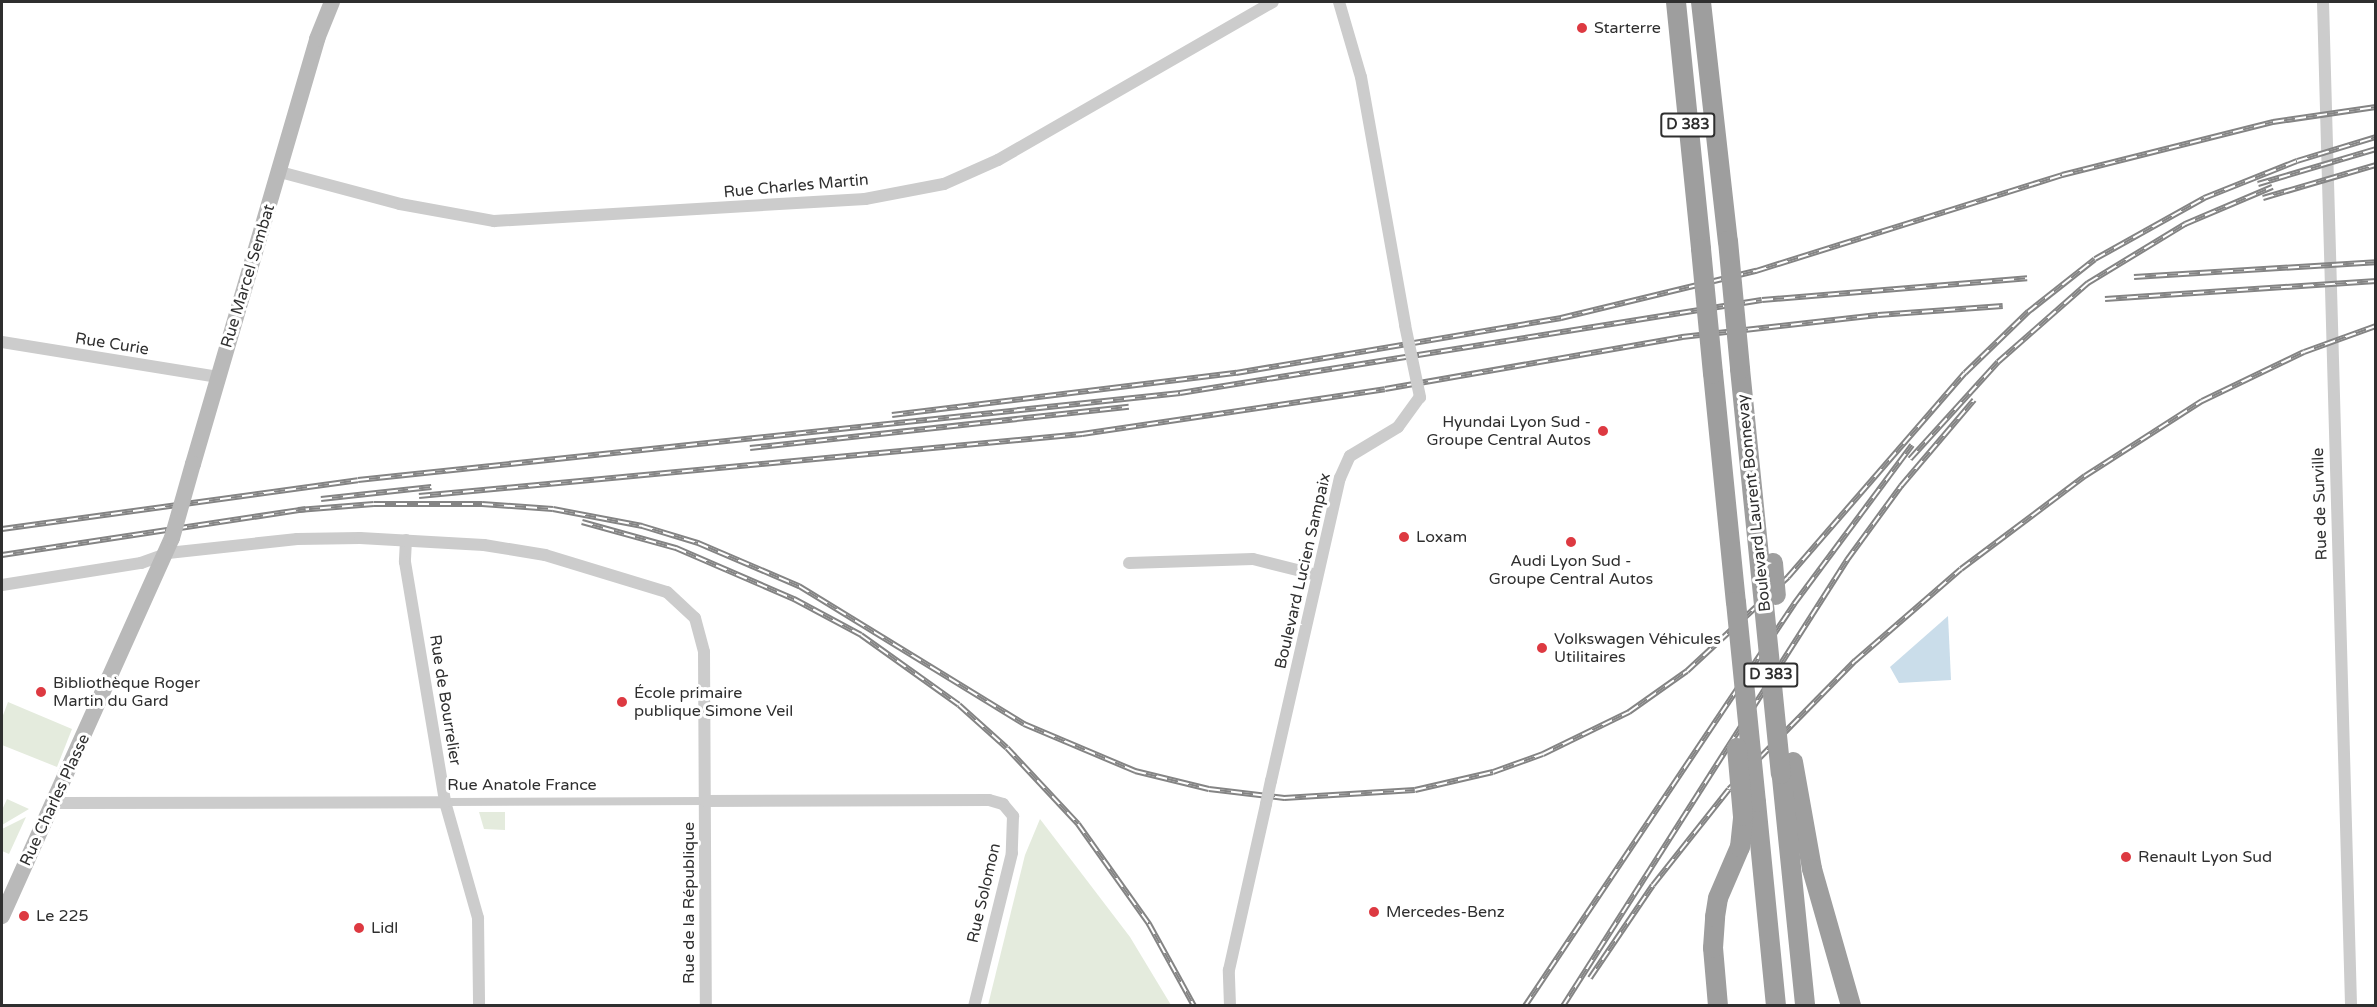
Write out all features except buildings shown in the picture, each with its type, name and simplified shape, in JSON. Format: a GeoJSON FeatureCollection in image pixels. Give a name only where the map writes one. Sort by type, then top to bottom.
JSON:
{"type":"FeatureCollection","features":[{"type":"Feature","properties":{"kind":"highway","name":"Boulevard Laurent Bonnevay"},"geometry":{"type":"LineString","coordinates":[[1676,2],[1748,720],[1750,809],[1776,1005]]}},
{"type":"Feature","properties":{"kind":"highway","name":"Boulevard Laurent Bonnevay"},"geometry":{"type":"LineString","coordinates":[[1701,2],[1748,445],[1767,569],[1787,768],[1805,1005]]}},
{"type":"Feature","properties":{"kind":"highway"},"geometry":{"type":"LineString","coordinates":[[1787,768],[1812,869],[1851,1005]]}},
{"type":"Feature","properties":{"kind":"highway"},"geometry":{"type":"LineString","coordinates":[[1726,1005],[1718,997],[1713,948],[1715,917],[1718,898],[1740,847],[1750,809]]}},
{"type":"Feature","properties":{"kind":"main road","name":"Rue Marcel Sembat"},"geometry":{"type":"LineString","coordinates":[[170,545],[317,39],[332,2]]}},
{"type":"Feature","properties":{"kind":"main road","name":"Rue Charles Plasse"},"geometry":{"type":"LineString","coordinates":[[2,916],[170,545]]}},
{"type":"Feature","properties":{"kind":"street","name":"Rue Charles Martin"},"geometry":{"type":"LineString","coordinates":[[280,172],[400,204],[494,221],[865,199],[945,184],[998,160],[1273,2]]}},
{"type":"Feature","properties":{"kind":"street","name":"Boulevard Lucien Sampaix"},"geometry":{"type":"LineString","coordinates":[[1230,1005],[1229,970],[1340,478],[1350,456],[1398,427],[1420,397],[1361,77],[1339,2]]}},
{"type":"Feature","properties":{"kind":"street","name":"Rue de Surville"},"geometry":{"type":"LineString","coordinates":[[2324,2],[2351,1005]]}},
{"type":"Feature","properties":{"kind":"street","name":"Rue Curie"},"geometry":{"type":"LineString","coordinates":[[2,342],[218,377]]}},
{"type":"Feature","properties":{"kind":"street","name":"Rue de la République"},"geometry":{"type":"LineString","coordinates":[[2,585],[141,563],[170,545],[297,539],[406,540],[484,545],[545,555],[653,586],[684,604],[698,623],[703,640],[706,1005]]}},
{"type":"Feature","properties":{"kind":"street","name":"Rue de Bourrelier"},"geometry":{"type":"LineString","coordinates":[[406,540],[405,562],[445,802],[478,918],[479,1005]]}},
{"type":"Feature","properties":{"kind":"street"},"geometry":{"type":"LineString","coordinates":[[1129,563],[1253,559],[1317,575]]}},
{"type":"Feature","properties":{"kind":"street","name":"Rue Anatole France"},"geometry":{"type":"LineString","coordinates":[[54,803],[989,800]]}},
{"type":"Feature","properties":{"kind":"street","name":"Rue Solomon"},"geometry":{"type":"LineString","coordinates":[[974,1005],[1014,836],[1008,809],[989,800]]}},
{"type":"Feature","properties":{"kind":"shaded area"},"geometry":{"type":"Polygon","coordinates":[[[8,702],[72,729],[57,767],[2,745],[2,718],[8,702]]]}},
{"type":"Feature","properties":{"kind":"shaded area"},"geometry":{"type":"Polygon","coordinates":[[[7,799],[29,809],[2,825],[2,810],[7,799]]]}},
{"type":"Feature","properties":{"kind":"shaded area"},"geometry":{"type":"Polygon","coordinates":[[[479,812],[505,812],[505,830],[484,829],[479,812]]]}},
{"type":"Feature","properties":{"kind":"shaded area"},"geometry":{"type":"Polygon","coordinates":[[[26,817],[9,854],[2,851],[2,829],[26,817]]]}},
{"type":"Feature","properties":{"kind":"shaded area"},"geometry":{"type":"Polygon","coordinates":[[[1040,819],[1130,937],[1171,1005],[988,1005],[1025,855],[1040,819]]]}},
{"type":"Feature","properties":{"kind":"water"},"geometry":{"type":"Polygon","coordinates":[[[1948,616],[1951,680],[1899,683],[1890,667],[1948,616]]]}},
{"type":"Feature","properties":{"kind":"railway"},"geometry":{"type":"LineString","coordinates":[[892,415],[1236,373],[1561,318],[1756,271],[2062,175],[2273,122],[2376,107]]}},
{"type":"Feature","properties":{"kind":"railway"},"geometry":{"type":"LineString","coordinates":[[298,510],[374,504],[482,504],[553,509],[642,526],[698,543],[799,586],[1024,724],[1135,771],[1209,789],[1284,798],[1415,790],[1493,772],[1543,754],[1629,712],[1687,671],[1788,577],[1965,373],[2028,312],[2095,259],[2204,198],[2297,161],[2376,137]]}},
{"type":"Feature","properties":{"kind":"railway"},"geometry":{"type":"LineString","coordinates":[[2258,184],[2376,149]]}},
{"type":"Feature","properties":{"kind":"railway"},"geometry":{"type":"LineString","coordinates":[[2263,198],[2376,165]]}},
{"type":"Feature","properties":{"kind":"railway"},"geometry":{"type":"LineString","coordinates":[[1910,459],[1998,362],[2088,283],[2185,224],[2272,187]]}},
{"type":"Feature","properties":{"kind":"railway"},"geometry":{"type":"LineString","coordinates":[[2134,277],[2376,262]]}},
{"type":"Feature","properties":{"kind":"railway"},"geometry":{"type":"LineString","coordinates":[[2,529],[358,480],[1180,393],[1762,300],[2027,278]]}},
{"type":"Feature","properties":{"kind":"railway"},"geometry":{"type":"LineString","coordinates":[[2105,299],[2376,281]]}},
{"type":"Feature","properties":{"kind":"railway"},"geometry":{"type":"LineString","coordinates":[[419,496],[1082,434],[1385,389],[1682,337],[1878,315],[2003,306]]}},
{"type":"Feature","properties":{"kind":"railway"},"geometry":{"type":"LineString","coordinates":[[1590,978],[1653,885],[1729,789],[1855,661],[1961,569],[2085,476],[2202,401],[2304,352],[2376,326]]}},
{"type":"Feature","properties":{"kind":"railway"},"geometry":{"type":"LineString","coordinates":[[1563,1006],[1847,560],[1901,486],[1974,400]]}},
{"type":"Feature","properties":{"kind":"railway"},"geometry":{"type":"LineString","coordinates":[[750,448],[1129,407]]}},
{"type":"Feature","properties":{"kind":"railway"},"geometry":{"type":"LineString","coordinates":[[1525,1006],[1794,604],[1912,445]]}},
{"type":"Feature","properties":{"kind":"railway"},"geometry":{"type":"LineString","coordinates":[[321,499],[431,487]]}},
{"type":"Feature","properties":{"kind":"railway"},"geometry":{"type":"LineString","coordinates":[[2,555],[306,509]]}},
{"type":"Feature","properties":{"kind":"railway"},"geometry":{"type":"LineString","coordinates":[[582,522],[676,548],[794,599],[861,635],[959,705],[1007,748],[1078,824],[1149,924],[1194,1006]]}},
{"type":"Feature","properties":{"kind":"place","name":"Starterre"},"geometry":{"type":"Point","coordinates":[1582,28]}},
{"type":"Feature","properties":{"kind":"place","name":"Hyundai Lyon Sud - Groupe Central Autos"},"geometry":{"type":"Point","coordinates":[1603,431]}},
{"type":"Feature","properties":{"kind":"place","name":"Loxam"},"geometry":{"type":"Point","coordinates":[1404,537]}},
{"type":"Feature","properties":{"kind":"place","name":"Audi Lyon Sud - Groupe Central Autos"},"geometry":{"type":"Point","coordinates":[1571,542]}},
{"type":"Feature","properties":{"kind":"place","name":"Volkswagen Véhicules Utilitaires"},"geometry":{"type":"Point","coordinates":[1542,648]}},
{"type":"Feature","properties":{"kind":"place","name":"Bibliothèque Roger Martin du Gard"},"geometry":{"type":"Point","coordinates":[41,692]}},
{"type":"Feature","properties":{"kind":"place","name":"École primaire publique Simone Veil"},"geometry":{"type":"Point","coordinates":[622,702]}},
{"type":"Feature","properties":{"kind":"place","name":"Renault Lyon Sud"},"geometry":{"type":"Point","coordinates":[2126,857]}},
{"type":"Feature","properties":{"kind":"place","name":"Mercedes-Benz"},"geometry":{"type":"Point","coordinates":[1374,912]}},
{"type":"Feature","properties":{"kind":"place","name":"Le 225"},"geometry":{"type":"Point","coordinates":[24,916]}},
{"type":"Feature","properties":{"kind":"place","name":"Lidl"},"geometry":{"type":"Point","coordinates":[359,928]}}]}
